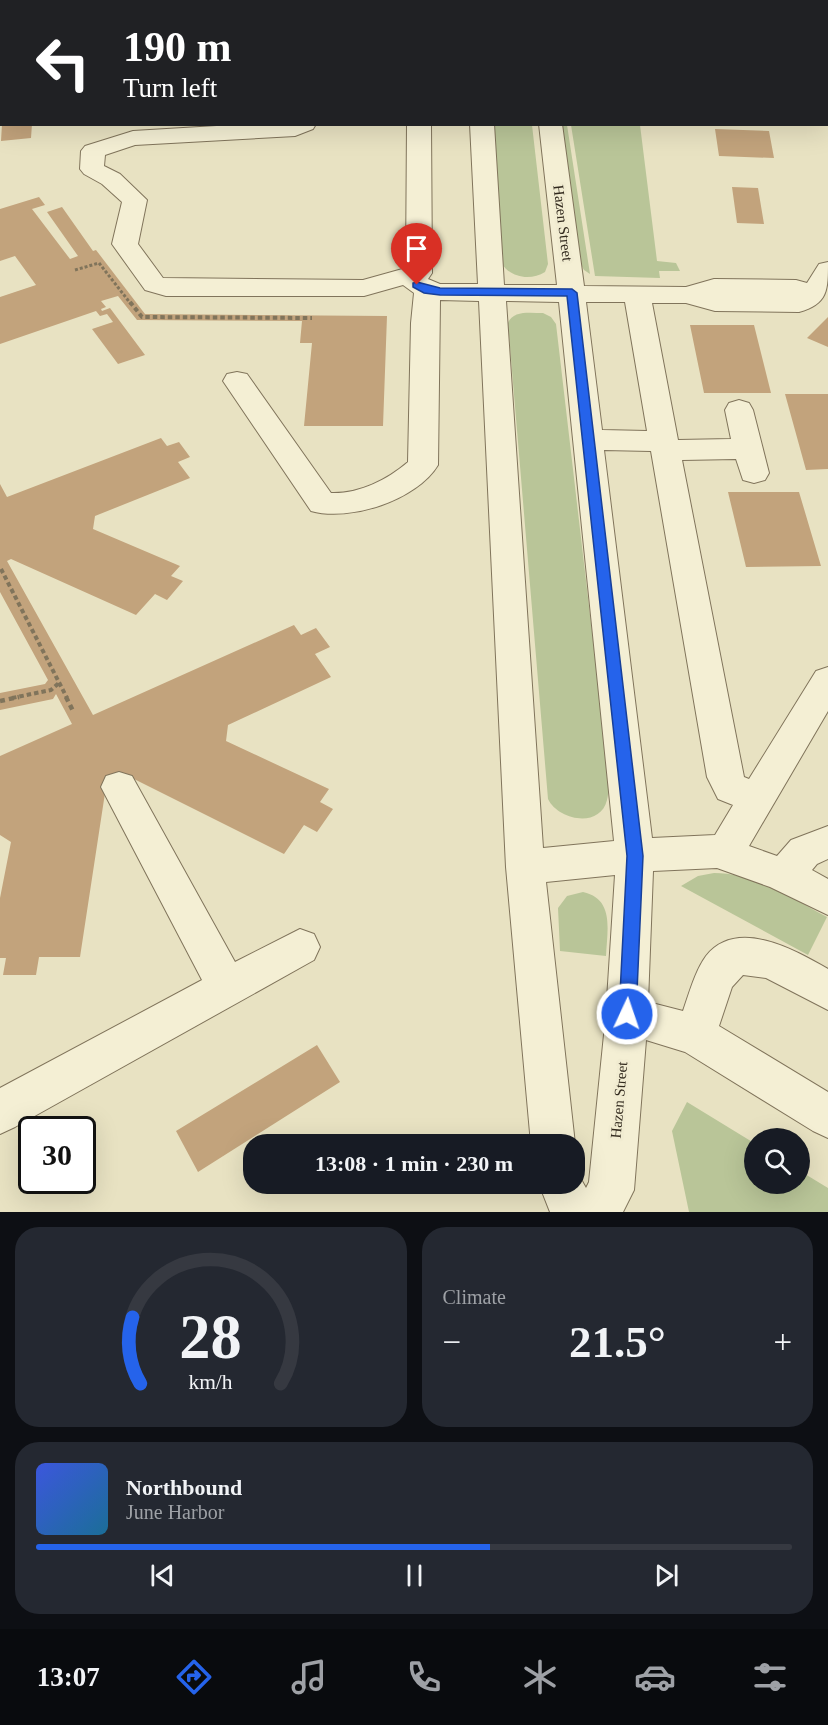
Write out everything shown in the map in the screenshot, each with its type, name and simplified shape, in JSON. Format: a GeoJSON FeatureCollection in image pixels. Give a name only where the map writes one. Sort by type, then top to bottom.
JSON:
{"type":"FeatureCollection","features":[{"type":"Feature","properties":{"kind":"street"},"geometry":{"type":"LineString","coordinates":[[301,126],[295,129],[133,138],[93,151],[92,170],[111,179],[135,200],[125,244],[154,284],[166,288],[364,288],[419,283],[492,292],[688,295],[714,287],[795,288],[821,295],[828,270]]}},
{"type":"Feature","properties":{"kind":"street"},"geometry":{"type":"LineString","coordinates":[[237,381],[322,503],[336,506],[373,496],[410,478],[423,465],[425,323],[419,283],[419,126]]}},
{"type":"Feature","properties":{"kind":"street"},"geometry":{"type":"LineString","coordinates":[[482,126],[525,867],[551,1134]]}},
{"type":"Feature","properties":{"kind":"street","name":"Hazen Street"},"geometry":{"type":"LineString","coordinates":[[550,126],[572,293],[635,856],[627,1014],[611,1190],[596,1212]]}},
{"type":"Feature","properties":{"kind":"street"},"geometry":{"type":"LineString","coordinates":[[637,294],[725,777],[731,788],[757,799]]}},
{"type":"Feature","properties":{"kind":"street"},"geometry":{"type":"LineString","coordinates":[[588,440],[664,445],[751,461],[739,410]]}},
{"type":"Feature","properties":{"kind":"street"},"geometry":{"type":"LineString","coordinates":[[724,853],[828,681]]}},
{"type":"Feature","properties":{"kind":"street"},"geometry":{"type":"LineString","coordinates":[[119,787],[228,987]]}},
{"type":"Feature","properties":{"kind":"street"},"geometry":{"type":"LineString","coordinates":[[784,874],[804,852],[828,842]]}},
{"type":"Feature","properties":{"kind":"street"},"geometry":{"type":"LineString","coordinates":[[525,867],[635,856],[717,851],[784,874],[828,898]]}},
{"type":"Feature","properties":{"kind":"street"},"geometry":{"type":"LineString","coordinates":[[0,1112],[300,947]]}},
{"type":"Feature","properties":{"kind":"street"},"geometry":{"type":"LineString","coordinates":[[695,1035],[720,970],[729,960],[757,956],[828,991]]}},
{"type":"Feature","properties":{"kind":"street"},"geometry":{"type":"LineString","coordinates":[[627,1014],[695,1035],[828,1116]]}},
{"type":"Feature","properties":{"kind":"street"},"geometry":{"type":"LineString","coordinates":[[565,1194],[573,1212]]}},
{"type":"Feature","properties":{"kind":"path"},"geometry":{"type":"LineString","coordinates":[[1,569],[74,713]]}},
{"type":"Feature","properties":{"kind":"path"},"geometry":{"type":"LineString","coordinates":[[0,701],[51,690],[59,683]]}},
{"type":"Feature","properties":{"kind":"green space"},"geometry":{"type":"Polygon","coordinates":[[[491,126],[532,126],[548,264],[545,272],[540,275],[522,277],[506,269],[502,264],[491,126]]]}},
{"type":"Feature","properties":{"kind":"green space"},"geometry":{"type":"Polygon","coordinates":[[[559,126],[567,126],[590,274],[584,270],[579,261],[581,260],[578,259],[559,126]]]}},
{"type":"Feature","properties":{"kind":"green space"},"geometry":{"type":"Polygon","coordinates":[[[571,126],[640,126],[657,261],[676,263],[680,271],[659,271],[660,278],[595,276],[571,126]]]}},
{"type":"Feature","properties":{"kind":"green space"},"geometry":{"type":"Polygon","coordinates":[[[543,313],[551,317],[556,324],[608,772],[607,800],[603,809],[588,818],[569,816],[560,812],[548,799],[508,323],[518,314],[543,313]]]}},
{"type":"Feature","properties":{"kind":"green space"},"geometry":{"type":"Polygon","coordinates":[[[714,873],[744,877],[759,882],[827,917],[808,955],[681,886],[698,876],[714,873]]]}},
{"type":"Feature","properties":{"kind":"green space"},"geometry":{"type":"Polygon","coordinates":[[[583,892],[600,901],[605,909],[608,927],[606,956],[560,951],[558,908],[567,896],[583,892]]]}},
{"type":"Feature","properties":{"kind":"green space"},"geometry":{"type":"Polygon","coordinates":[[[687,1102],[744,1137],[744,1194],[810,1194],[810,1177],[828,1188],[828,1212],[689,1212],[672,1131],[687,1102]]]}},
{"type":"Feature","properties":{"kind":"building"},"geometry":{"type":"Polygon","coordinates":[[[2,126],[32,126],[31,138],[1,141],[2,126]]]}},
{"type":"Feature","properties":{"kind":"building"},"geometry":{"type":"Polygon","coordinates":[[[715,129],[769,131],[774,158],[719,156],[715,129]]]}},
{"type":"Feature","properties":{"kind":"building"},"geometry":{"type":"Polygon","coordinates":[[[732,187],[758,188],[764,224],[737,223],[732,187]]]}},
{"type":"Feature","properties":{"kind":"building"},"geometry":{"type":"Polygon","coordinates":[[[39,197],[45,205],[32,209],[70,259],[78,256],[47,212],[62,207],[93,251],[96,250],[145,314],[387,316],[383,426],[304,426],[312,343],[300,343],[302,321],[137,320],[118,296],[101,301],[106,307],[101,309],[102,311],[110,308],[145,355],[118,364],[92,329],[113,322],[107,314],[100,316],[96,311],[0,344],[0,297],[36,285],[15,256],[0,261],[0,209],[39,197]]]}},
{"type":"Feature","properties":{"kind":"building"},"geometry":{"type":"Polygon","coordinates":[[[828,317],[828,347],[807,338],[828,317]]]}},
{"type":"Feature","properties":{"kind":"building"},"geometry":{"type":"Polygon","coordinates":[[[690,325],[754,325],[771,393],[704,393],[690,325]]]}},
{"type":"Feature","properties":{"kind":"building"},"geometry":{"type":"Polygon","coordinates":[[[785,394],[828,394],[828,469],[806,470],[785,394]]]}},
{"type":"Feature","properties":{"kind":"building"},"geometry":{"type":"Polygon","coordinates":[[[161,438],[167,446],[179,442],[190,457],[178,462],[190,478],[95,516],[93,529],[180,566],[171,576],[183,581],[167,600],[155,594],[136,615],[11,559],[7,561],[93,715],[294,625],[301,635],[316,628],[330,647],[315,654],[331,677],[228,725],[226,741],[329,789],[320,802],[333,809],[317,832],[304,825],[284,854],[134,779],[105,793],[80,957],[39,957],[36,975],[3,975],[6,958],[0,958],[0,898],[11,842],[0,835],[0,756],[72,724],[56,694],[53,699],[0,710],[0,693],[45,684],[48,680],[0,592],[0,484],[7,497],[161,438]]]}},
{"type":"Feature","properties":{"kind":"building"},"geometry":{"type":"Polygon","coordinates":[[[728,492],[799,492],[821,566],[746,567],[728,492]]]}},
{"type":"Feature","properties":{"kind":"building"},"geometry":{"type":"Polygon","coordinates":[[[317,1045],[340,1082],[258,1134],[243,1134],[243,1143],[198,1172],[176,1131],[317,1045]]]}},
{"type":"Feature","properties":{"kind":"route"},"geometry":{"type":"LineString","coordinates":[[417,285],[440,292],[572,293],[635,856],[627,1014]]}}]}
